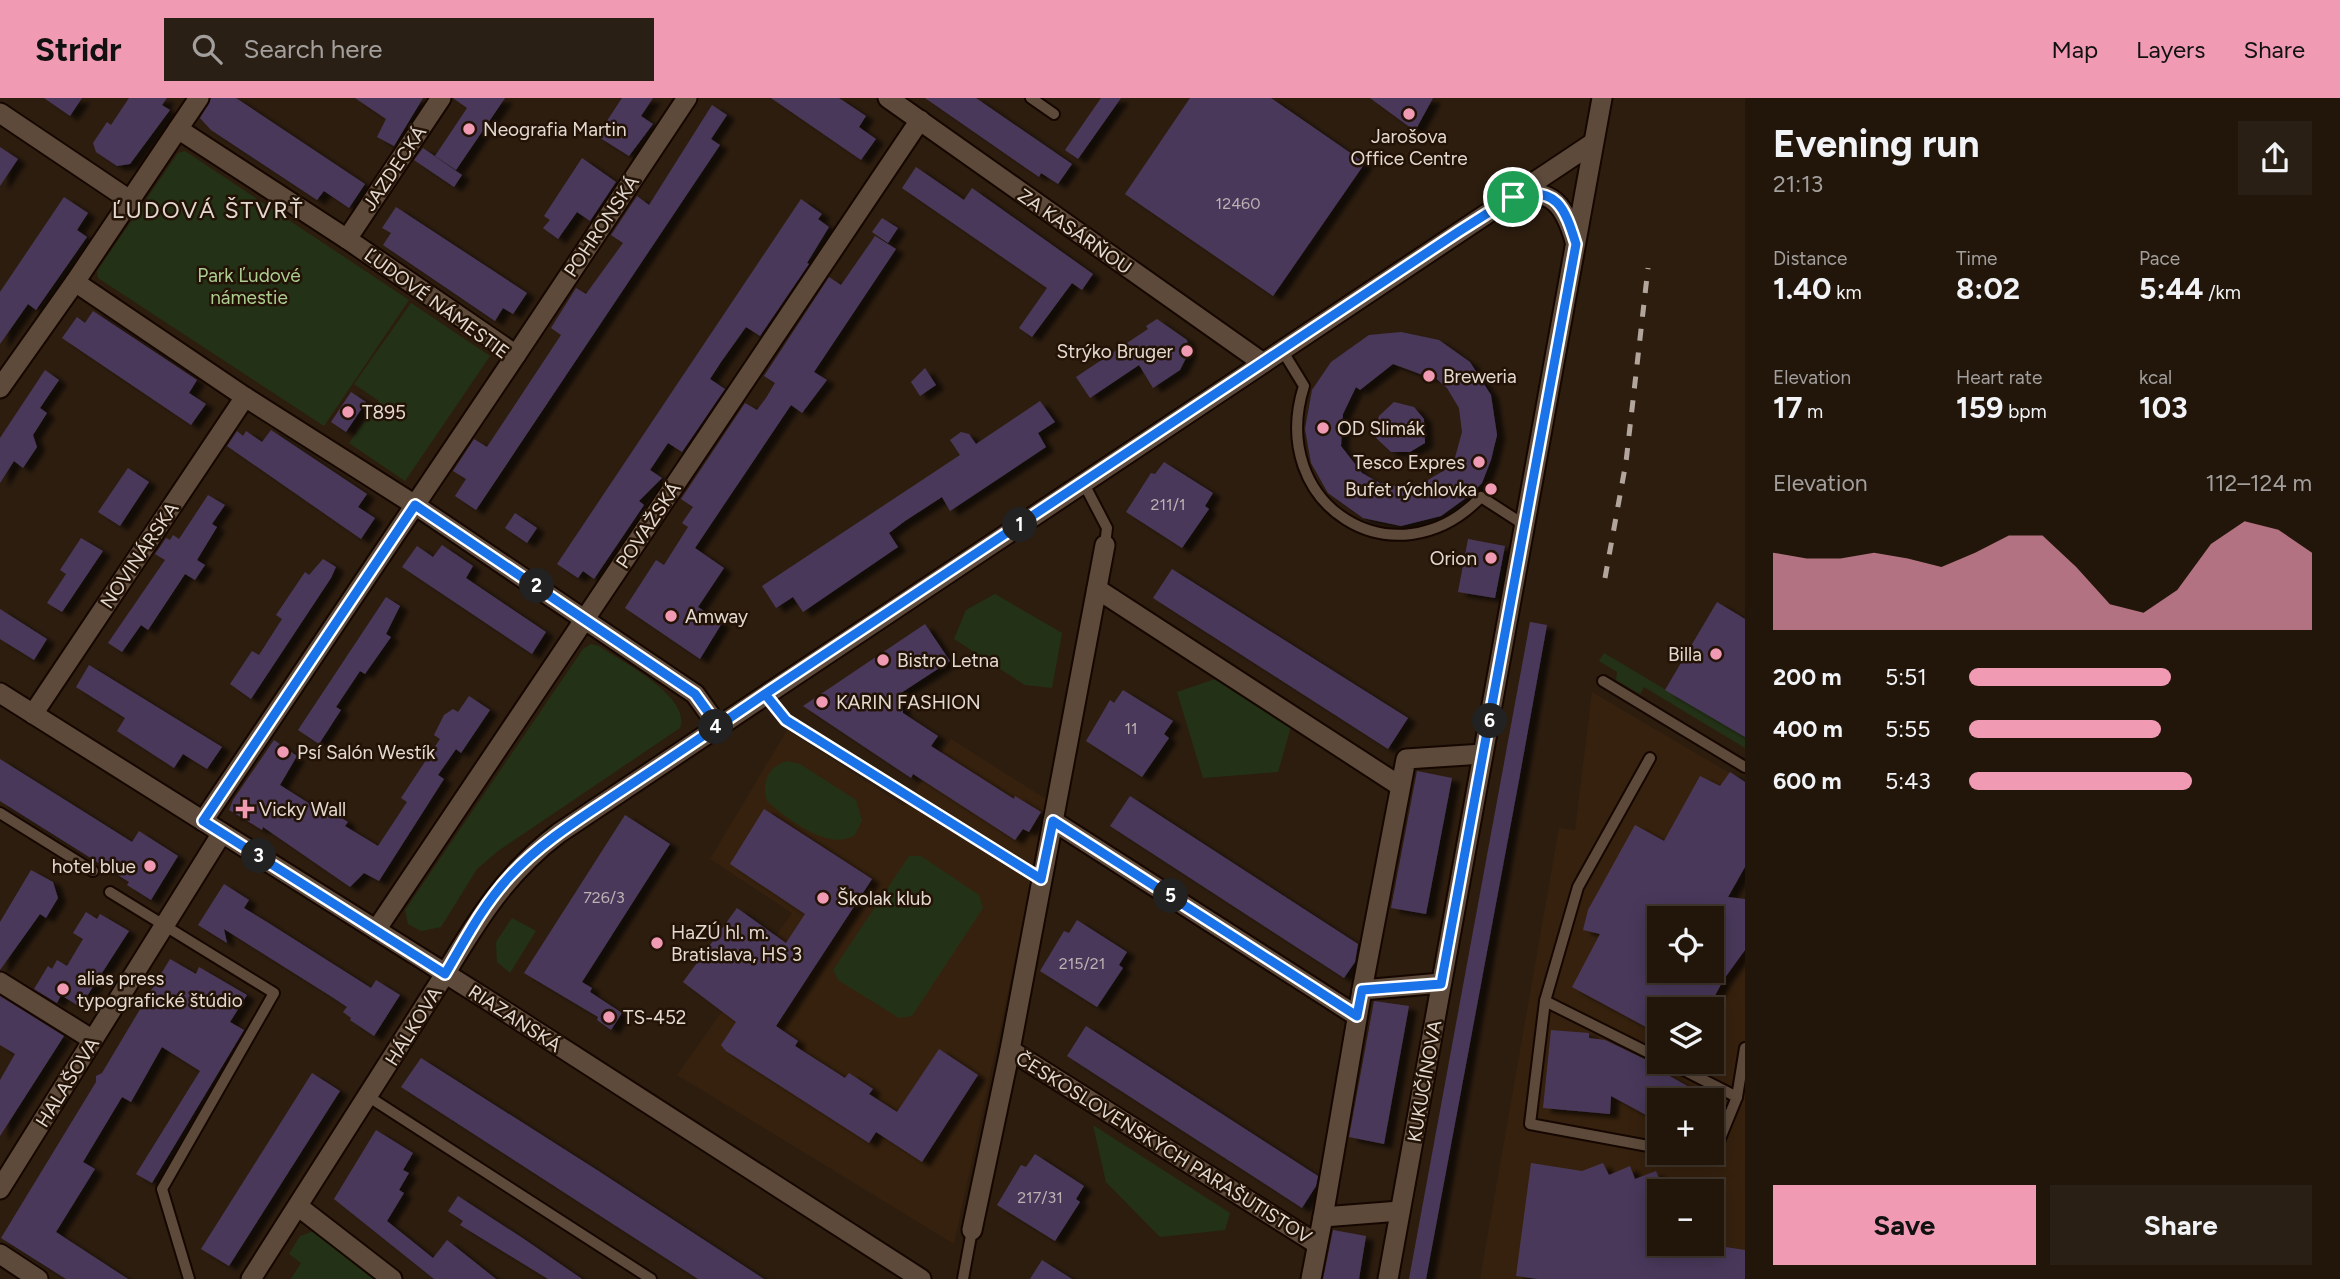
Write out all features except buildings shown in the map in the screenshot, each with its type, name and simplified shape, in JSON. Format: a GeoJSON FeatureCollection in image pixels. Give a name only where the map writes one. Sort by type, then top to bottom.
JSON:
{"type":"FeatureCollection","features":[{"type":"Feature","properties":{"kind":"street"},"geometry":{"type":"LineString","coordinates":[[1,384],[75,282],[199,98]]}},
{"type":"Feature","properties":{"kind":"street","name":"JAZDECKÁ"},"geometry":{"type":"LineString","coordinates":[[347,239],[441,98]]}},
{"type":"Feature","properties":{"kind":"street","name":"POHRONSKÁ"},"geometry":{"type":"LineString","coordinates":[[516,355],[687,98]]}},
{"type":"Feature","properties":{"kind":"street","name":"ZA KASÁRŇOU"},"geometry":{"type":"LineString","coordinates":[[888,98],[1263,363]]}},
{"type":"Feature","properties":{"kind":"street","name":"KUKUČÍNOVA"},"geometry":{"type":"LineString","coordinates":[[1388,1279],[1601,100]]}},
{"type":"Feature","properties":{"kind":"street"},"geometry":{"type":"LineString","coordinates":[[0,113],[128,200]]}},
{"type":"Feature","properties":{"kind":"street","name":"POVAŽSKÁ"},"geometry":{"type":"LineString","coordinates":[[376,930],[920,120]]}},
{"type":"Feature","properties":{"kind":"street","name":"ĽUDOVÉ NÁMESTIE"},"geometry":{"type":"LineString","coordinates":[[178,130],[347,239],[516,355],[203,821]]}},
{"type":"Feature","properties":{"kind":"street","name":"HÁLKOVA"},"geometry":{"type":"LineString","coordinates":[[251,1279],[369,1097],[479,916],[528,858],[559,833],[765,694],[1593,143]]}},
{"type":"Feature","properties":{"kind":"street"},"geometry":{"type":"LineString","coordinates":[[1513,197],[1538,193],[1554,199],[1564,210],[1576,244]]}},
{"type":"Feature","properties":{"kind":"street"},"geometry":{"type":"LineString","coordinates":[[75,282],[246,397],[586,618],[695,694],[718,726]]}},
{"type":"Feature","properties":{"kind":"street","name":"NOVINÁRSKA"},"geometry":{"type":"LineString","coordinates":[[33,714],[246,397]]}},
{"type":"Feature","properties":{"kind":"street","name":"ČESKOSLOVENSKÝCH PARAŠUTISTOV"},"geometry":{"type":"LineString","coordinates":[[972,1230],[1010,1050],[1105,545]]}},
{"type":"Feature","properties":{"kind":"street"},"geometry":{"type":"LineString","coordinates":[[1097,585],[1401,784]]}},
{"type":"Feature","properties":{"kind":"street","name":"RIAZANSKÁ"},"geometry":{"type":"LineString","coordinates":[[0,693],[921,1279]]}},
{"type":"Feature","properties":{"kind":"street"},"geometry":{"type":"LineString","coordinates":[[1311,1279],[1359,1004],[1406,759],[1483,754]]}},
{"type":"Feature","properties":{"kind":"street"},"geometry":{"type":"LineString","coordinates":[[1053,821],[1359,1004],[1441,984]]}},
{"type":"Feature","properties":{"kind":"street","name":"HALAŠOVA"},"geometry":{"type":"LineString","coordinates":[[0,1189],[222,833]]}},
{"type":"Feature","properties":{"kind":"street"},"geometry":{"type":"LineString","coordinates":[[0,982],[93,1040]]}},
{"type":"Feature","properties":{"kind":"street","name":"ČESKOSLOVENSKÝCH PARAŠUTISTOV"},"geometry":{"type":"LineString","coordinates":[[1010,1050],[1317,1244]]}},
{"type":"Feature","properties":{"kind":"street"},"geometry":{"type":"LineString","coordinates":[[299,1208],[392,1279]]}},
{"type":"Feature","properties":{"kind":"street"},"geometry":{"type":"LineString","coordinates":[[1323,1217],[1400,1211]]}},
{"type":"Feature","properties":{"kind":"street"},"geometry":{"type":"LineString","coordinates":[[0,1254],[38,1279]]}},
{"type":"Feature","properties":{"kind":"lane"},"geometry":{"type":"LineString","coordinates":[[1031,98],[1054,114]]}},
{"type":"Feature","properties":{"kind":"lane"},"geometry":{"type":"LineString","coordinates":[[1282,350],[1304,386],[1295,424],[1302,466],[1320,497],[1341,516],[1379,531],[1420,532],[1456,518],[1481,497],[1526,526]]}},
{"type":"Feature","properties":{"kind":"lane","name":"ČESKOSLOVENSKÝCH PARAŠUTISTOV"},"geometry":{"type":"LineString","coordinates":[[1083,482],[1107,528],[1105,545]]}},
{"type":"Feature","properties":{"kind":"lane"},"geometry":{"type":"LineString","coordinates":[[1603,681],[1745,767]]}},
{"type":"Feature","properties":{"kind":"lane"},"geometry":{"type":"LineString","coordinates":[[765,694],[786,720],[1041,879]]}},
{"type":"Feature","properties":{"kind":"lane"},"geometry":{"type":"LineString","coordinates":[[1647,1146],[1530,1124],[1545,1001],[1578,887],[1650,758]]}},
{"type":"Feature","properties":{"kind":"lane"},"geometry":{"type":"LineString","coordinates":[[0,813],[93,871]]}},
{"type":"Feature","properties":{"kind":"lane"},"geometry":{"type":"LineString","coordinates":[[110,892],[274,993],[162,1189],[189,1279]]}},
{"type":"Feature","properties":{"kind":"lane"},"geometry":{"type":"LineString","coordinates":[[1545,1001],[1647,1052]]}},
{"type":"Feature","properties":{"kind":"lane"},"geometry":{"type":"LineString","coordinates":[[1724,1129],[1737,1097],[1745,1048]]}},
{"type":"Feature","properties":{"kind":"lane"},"geometry":{"type":"LineString","coordinates":[[1692,1074],[1737,1097]]}},
{"type":"Feature","properties":{"kind":"lane"},"geometry":{"type":"LineString","coordinates":[[369,1097],[651,1279]]}},
{"type":"Feature","properties":{"kind":"lane","name":"ČESKOSLOVENSKÝCH PARAŠUTISTOV"},"geometry":{"type":"LineString","coordinates":[[963,1279],[972,1230]]}},
{"type":"Feature","properties":{"kind":"shaded area"},"geometry":{"type":"Polygon","coordinates":[[[1592,692],[1745,782],[1745,867],[1729,897],[1745,899],[1745,1279],[1480,1279],[1559,828],[1575,830],[1592,692]]]}},
{"type":"Feature","properties":{"kind":"shaded area"},"geometry":{"type":"Polygon","coordinates":[[[787,730],[904,806],[951,739],[1049,801],[954,1244],[677,1075],[792,913],[710,859],[787,730]]]}},
{"type":"Feature","properties":{"kind":"green space","name":"Park Ľudové námestie"},"geometry":{"type":"Polygon","coordinates":[[[185,151],[409,300],[324,426],[98,278],[97,271],[178,153],[185,151]]]}},
{"type":"Feature","properties":{"kind":"green space"},"geometry":{"type":"Polygon","coordinates":[[[411,303],[490,356],[405,481],[349,443],[379,401],[354,384],[411,303]]]}},
{"type":"Feature","properties":{"kind":"green space"},"geometry":{"type":"Polygon","coordinates":[[[995,594],[1062,633],[1052,688],[1025,685],[954,639],[966,610],[995,594]]]}},
{"type":"Feature","properties":{"kind":"green space"},"geometry":{"type":"Polygon","coordinates":[[[591,644],[599,646],[638,671],[666,693],[676,704],[681,716],[680,728],[498,851],[477,869],[441,927],[421,931],[408,924],[405,910],[583,649],[591,644]]]}},
{"type":"Feature","properties":{"kind":"green space"},"geometry":{"type":"Polygon","coordinates":[[[1604,653],[1745,737],[1745,748],[1644,687],[1640,694],[1616,680],[1617,672],[1599,661],[1604,653]]]}},
{"type":"Feature","properties":{"kind":"green space"},"geometry":{"type":"Polygon","coordinates":[[[1221,677],[1292,723],[1278,772],[1203,778],[1177,692],[1221,677]]]}},
{"type":"Feature","properties":{"kind":"green space"},"geometry":{"type":"Polygon","coordinates":[[[787,761],[800,764],[856,800],[862,820],[855,835],[845,839],[821,836],[797,824],[767,801],[765,788],[768,776],[775,767],[787,761]]]}},
{"type":"Feature","properties":{"kind":"green space"},"geometry":{"type":"Polygon","coordinates":[[[909,856],[921,856],[979,895],[983,908],[912,1016],[899,1018],[838,980],[833,970],[909,856]]]}},
{"type":"Feature","properties":{"kind":"green space"},"geometry":{"type":"Polygon","coordinates":[[[512,918],[536,931],[510,973],[497,962],[496,942],[512,918]]]}},
{"type":"Feature","properties":{"kind":"green space"},"geometry":{"type":"Polygon","coordinates":[[[1093,1125],[1230,1213],[1225,1230],[1160,1237],[1106,1182],[1093,1125]]]}},
{"type":"Feature","properties":{"kind":"green space"},"geometry":{"type":"Polygon","coordinates":[[[314,1231],[373,1279],[291,1279],[301,1263],[289,1254],[300,1236],[314,1231]]]}},
{"type":"Feature","properties":{"kind":"railway"},"geometry":{"type":"LineString","coordinates":[[1605,578],[1626,462],[1648,268]]}},
{"type":"Feature","properties":{"kind":"place","name":"Jarošova Office Centre"},"geometry":{"type":"Point","coordinates":[1409,114]}},
{"type":"Feature","properties":{"kind":"place","name":"Neografia Martin"},"geometry":{"type":"Point","coordinates":[469,129]}},
{"type":"Feature","properties":{"kind":"place","name":"Strýko Bruger"},"geometry":{"type":"Point","coordinates":[1187,351]}},
{"type":"Feature","properties":{"kind":"place","name":"Breweria"},"geometry":{"type":"Point","coordinates":[1429,376]}},
{"type":"Feature","properties":{"kind":"place","name":"T895"},"geometry":{"type":"Point","coordinates":[348,412]}},
{"type":"Feature","properties":{"kind":"place","name":"OD Slimák"},"geometry":{"type":"Point","coordinates":[1323,428]}},
{"type":"Feature","properties":{"kind":"place","name":"Tesco Expres"},"geometry":{"type":"Point","coordinates":[1479,462]}},
{"type":"Feature","properties":{"kind":"place","name":"Bufet rýchlovka"},"geometry":{"type":"Point","coordinates":[1491,489]}},
{"type":"Feature","properties":{"kind":"place","name":"Orion"},"geometry":{"type":"Point","coordinates":[1491,558]}},
{"type":"Feature","properties":{"kind":"place","name":"Amway"},"geometry":{"type":"Point","coordinates":[671,616]}},
{"type":"Feature","properties":{"kind":"place","name":"Billa"},"geometry":{"type":"Point","coordinates":[1716,654]}},
{"type":"Feature","properties":{"kind":"place","name":"Bistro Letna"},"geometry":{"type":"Point","coordinates":[883,660]}},
{"type":"Feature","properties":{"kind":"place","name":"KARIN FASHION"},"geometry":{"type":"Point","coordinates":[822,702]}},
{"type":"Feature","properties":{"kind":"place","name":"Psí Salón Westík"},"geometry":{"type":"Point","coordinates":[283,752]}},
{"type":"Feature","properties":{"kind":"place","name":"Vicky Wall"},"geometry":{"type":"Point","coordinates":[245,809]}},
{"type":"Feature","properties":{"kind":"place","name":"hotel blue"},"geometry":{"type":"Point","coordinates":[150,866]}},
{"type":"Feature","properties":{"kind":"place","name":"Školak klub"},"geometry":{"type":"Point","coordinates":[823,898]}},
{"type":"Feature","properties":{"kind":"place","name":"HaZÚ hl. m. Bratislava, HS 3"},"geometry":{"type":"Point","coordinates":[657,943]}},
{"type":"Feature","properties":{"kind":"place","name":"alias press typografické štúdio"},"geometry":{"type":"Point","coordinates":[63,989]}},
{"type":"Feature","properties":{"kind":"place","name":"TS-452"},"geometry":{"type":"Point","coordinates":[609,1017]}},
{"type":"Feature","properties":{"kind":"district","name":"ĽUDOVÁ ŠTVRŤ"},"geometry":{"type":"Point","coordinates":[208,210]}},
{"type":"Feature","properties":{"kind":"route"},"geometry":{"type":"LineString","coordinates":[[1513,197],[1458,232],[765,694],[718,726],[695,694],[415,505],[203,821],[445,974],[479,916],[501,886],[540,847],[559,833],[718,726],[765,694],[786,720],[1041,879],[1053,821],[1357,1016],[1362,990],[1441,984],[1576,244],[1564,210],[1554,199],[1538,193],[1513,197]]}}]}
